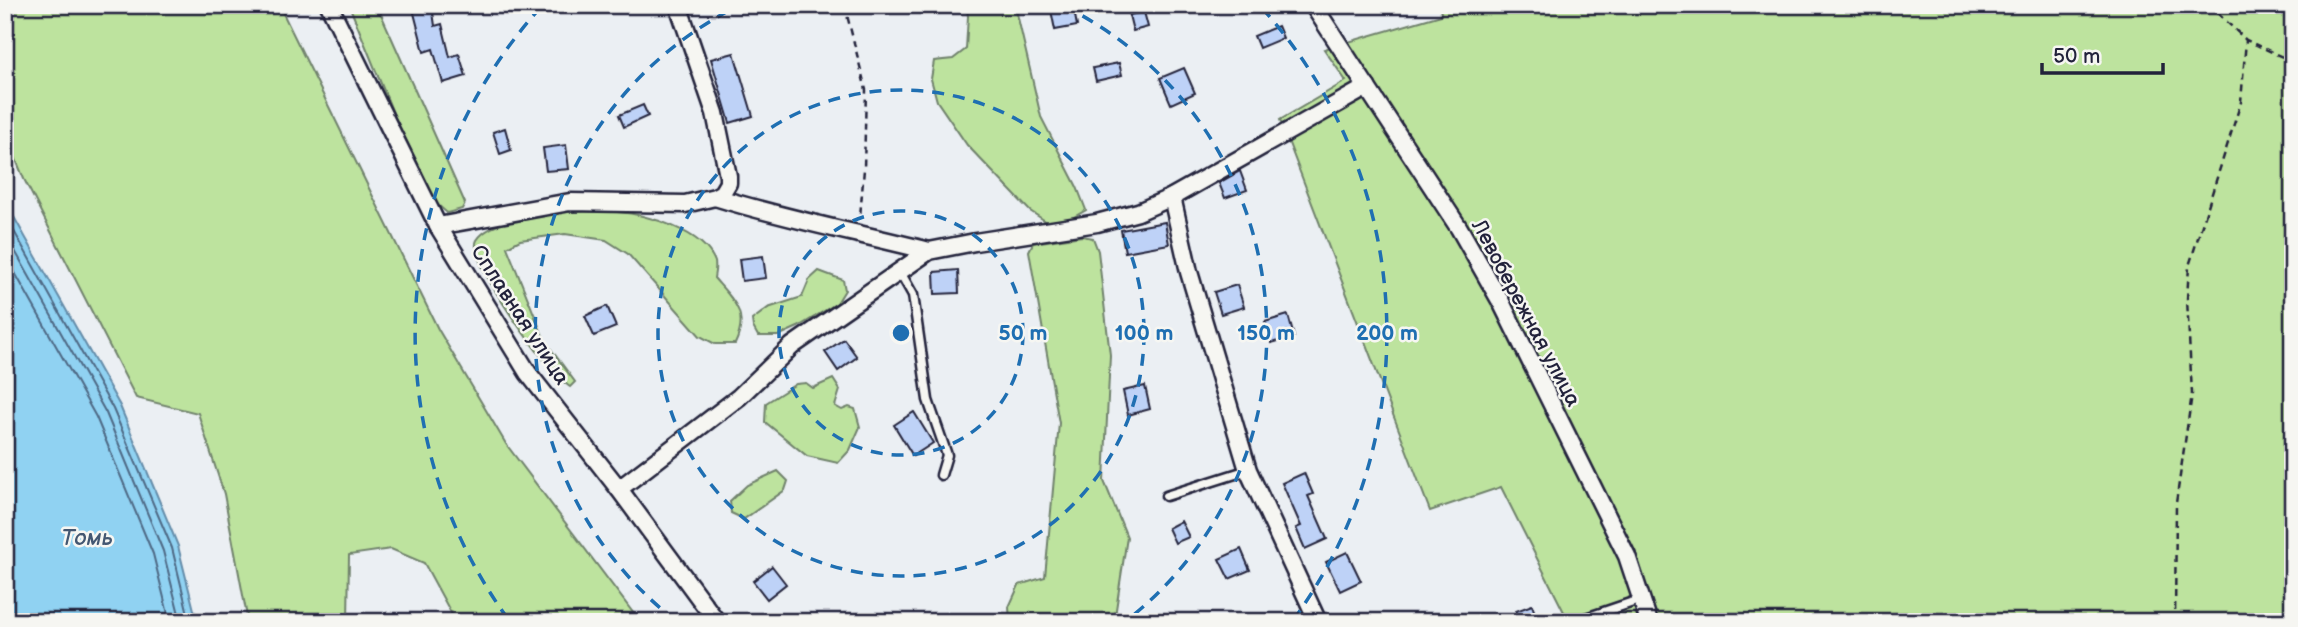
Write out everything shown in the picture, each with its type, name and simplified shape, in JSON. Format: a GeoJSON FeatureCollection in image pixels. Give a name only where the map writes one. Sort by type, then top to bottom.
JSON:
{"type":"FeatureCollection","features":[{"type":"Feature","properties":{"kind":"street","name":"Сплавная улица"},"geometry":{"type":"LineString","coordinates":[[329,5],[438,226],[528,373],[619,489],[717,622]]}},
{"type":"Feature","properties":{"kind":"street"},"geometry":{"type":"LineString","coordinates":[[438,226],[570,202],[684,204],[715,197],[725,189],[728,176],[715,113],[678,5]]}},
{"type":"Feature","properties":{"kind":"street","name":"Левобережная улица"},"geometry":{"type":"LineString","coordinates":[[1313,5],[1459,229],[1501,302],[1627,556],[1649,622]]}},
{"type":"Feature","properties":{"kind":"street"},"geometry":{"type":"LineString","coordinates":[[619,489],[739,397],[792,346],[929,251],[1097,223],[1138,212],[1172,198],[1367,87]]}},
{"type":"Feature","properties":{"kind":"street"},"geometry":{"type":"LineString","coordinates":[[715,197],[797,221],[929,251]]}},
{"type":"Feature","properties":{"kind":"street"},"geometry":{"type":"LineString","coordinates":[[1172,198],[1189,272],[1248,470],[1318,622]]}},
{"type":"Feature","properties":{"kind":"lane"},"geometry":{"type":"LineString","coordinates":[[900,272],[914,295],[928,400],[947,454],[941,475]]}},
{"type":"Feature","properties":{"kind":"lane"},"geometry":{"type":"LineString","coordinates":[[1166,496],[1248,470]]}},
{"type":"Feature","properties":{"kind":"lane"},"geometry":{"type":"LineString","coordinates":[[1574,622],[1642,599]]}},
{"type":"Feature","properties":{"kind":"path"},"geometry":{"type":"LineString","coordinates":[[846,5],[866,90],[864,169],[858,233]]}},
{"type":"Feature","properties":{"kind":"path"},"geometry":{"type":"LineString","coordinates":[[2209,5],[2246,40],[2293,62]]}},
{"type":"Feature","properties":{"kind":"path"},"geometry":{"type":"LineString","coordinates":[[2175,622],[2176,503],[2192,394],[2187,299],[2189,266],[2241,102],[2246,40]]}},
{"type":"Feature","properties":{"kind":"green space"},"geometry":{"type":"Polygon","coordinates":[[[5,5],[279,5],[438,329],[506,444],[640,622],[456,622],[424,563],[391,549],[349,555],[348,622],[248,622],[224,494],[198,413],[136,398],[24,179],[5,133],[5,5]]]}},
{"type":"Feature","properties":{"kind":"green space"},"geometry":{"type":"Polygon","coordinates":[[[349,5],[377,5],[465,203],[462,209],[447,213],[437,204],[393,113],[349,5]]]}},
{"type":"Feature","properties":{"kind":"green space"},"geometry":{"type":"Polygon","coordinates":[[[966,5],[1015,5],[1041,117],[1086,210],[1072,218],[1047,222],[1030,211],[967,145],[937,101],[931,79],[934,61],[953,59],[966,49],[966,5]]]}},
{"type":"Feature","properties":{"kind":"green space"},"geometry":{"type":"Polygon","coordinates":[[[1440,5],[2293,5],[2293,622],[1569,622],[1501,487],[1430,511],[1280,120],[1346,81],[1324,49],[1441,15],[1440,5]]]}},
{"type":"Feature","properties":{"kind":"green space"},"geometry":{"type":"Polygon","coordinates":[[[611,211],[643,216],[673,226],[699,241],[715,262],[714,278],[733,300],[740,315],[741,324],[735,344],[715,344],[700,336],[628,254],[606,240],[565,234],[520,240],[507,247],[545,341],[575,382],[570,387],[545,361],[512,316],[496,292],[477,252],[477,240],[493,227],[519,219],[568,212],[611,211]]]}},
{"type":"Feature","properties":{"kind":"green space"},"geometry":{"type":"Polygon","coordinates":[[[1082,236],[1093,238],[1098,251],[1110,355],[1104,481],[1127,537],[1116,622],[1010,622],[1009,607],[1019,585],[1045,577],[1059,423],[1029,251],[1033,243],[1082,236]]]}},
{"type":"Feature","properties":{"kind":"green space"},"geometry":{"type":"Polygon","coordinates":[[[819,271],[843,280],[845,290],[837,303],[778,336],[758,336],[752,320],[768,308],[802,297],[809,280],[819,271]]]}},
{"type":"Feature","properties":{"kind":"green space"},"geometry":{"type":"Polygon","coordinates":[[[833,379],[840,390],[835,406],[842,410],[849,407],[855,409],[860,427],[850,450],[838,463],[807,456],[765,422],[766,403],[796,384],[806,383],[813,388],[833,379]]]}},
{"type":"Feature","properties":{"kind":"green space"},"geometry":{"type":"Polygon","coordinates":[[[778,471],[788,481],[785,490],[744,519],[731,513],[730,501],[747,485],[778,471]]]}},
{"type":"Feature","properties":{"kind":"water","name":"Томь"},"geometry":{"type":"Polygon","coordinates":[[[5,201],[120,406],[178,546],[197,622],[5,622],[5,201]]]}},
{"type":"Feature","properties":{"kind":"building"},"geometry":{"type":"Polygon","coordinates":[[[412,5],[432,5],[435,26],[442,24],[450,57],[459,54],[466,76],[443,83],[433,49],[424,52],[412,5]]]}},
{"type":"Feature","properties":{"kind":"building"},"geometry":{"type":"Polygon","coordinates":[[[1050,5],[1073,5],[1077,26],[1055,30],[1050,5]]]}},
{"type":"Feature","properties":{"kind":"building"},"geometry":{"type":"Polygon","coordinates":[[[1144,12],[1148,27],[1133,31],[1129,15],[1144,12]]]}},
{"type":"Feature","properties":{"kind":"building"},"geometry":{"type":"Polygon","coordinates":[[[1278,26],[1283,38],[1259,48],[1254,36],[1278,26]]]}},
{"type":"Feature","properties":{"kind":"building"},"geometry":{"type":"Polygon","coordinates":[[[734,53],[753,116],[730,123],[711,59],[734,53]]]}},
{"type":"Feature","properties":{"kind":"building"},"geometry":{"type":"Polygon","coordinates":[[[1119,63],[1122,75],[1096,81],[1093,68],[1119,63]]]}},
{"type":"Feature","properties":{"kind":"building"},"geometry":{"type":"Polygon","coordinates":[[[1184,68],[1195,93],[1171,104],[1160,78],[1184,68]]]}},
{"type":"Feature","properties":{"kind":"building"},"geometry":{"type":"Polygon","coordinates":[[[643,105],[648,116],[624,127],[619,115],[643,105]]]}},
{"type":"Feature","properties":{"kind":"building"},"geometry":{"type":"Polygon","coordinates":[[[505,128],[511,150],[500,154],[493,132],[505,128]]]}},
{"type":"Feature","properties":{"kind":"building"},"geometry":{"type":"Polygon","coordinates":[[[566,145],[569,169],[546,171],[543,148],[566,145]]]}},
{"type":"Feature","properties":{"kind":"building"},"geometry":{"type":"Polygon","coordinates":[[[1240,171],[1247,190],[1225,198],[1219,183],[1240,171]]]}},
{"type":"Feature","properties":{"kind":"building"},"geometry":{"type":"Polygon","coordinates":[[[1165,222],[1169,244],[1125,252],[1121,230],[1165,222]]]}},
{"type":"Feature","properties":{"kind":"building"},"geometry":{"type":"Polygon","coordinates":[[[763,256],[766,278],[742,281],[739,259],[763,256]]]}},
{"type":"Feature","properties":{"kind":"building"},"geometry":{"type":"Polygon","coordinates":[[[958,270],[959,293],[935,294],[934,272],[958,270]]]}},
{"type":"Feature","properties":{"kind":"building"},"geometry":{"type":"Polygon","coordinates":[[[1237,285],[1244,307],[1221,314],[1214,292],[1237,285]]]}},
{"type":"Feature","properties":{"kind":"building"},"geometry":{"type":"Polygon","coordinates":[[[607,306],[616,327],[594,336],[585,316],[607,306]]]}},
{"type":"Feature","properties":{"kind":"building"},"geometry":{"type":"Polygon","coordinates":[[[1288,315],[1294,337],[1271,343],[1265,322],[1288,315]]]}},
{"type":"Feature","properties":{"kind":"building"},"geometry":{"type":"Polygon","coordinates":[[[844,339],[857,357],[838,371],[825,352],[844,339]]]}},
{"type":"Feature","properties":{"kind":"building"},"geometry":{"type":"Polygon","coordinates":[[[1145,386],[1150,409],[1128,415],[1123,391],[1145,386]]]}},
{"type":"Feature","properties":{"kind":"building"},"geometry":{"type":"Polygon","coordinates":[[[914,412],[933,443],[913,456],[894,425],[914,412]]]}},
{"type":"Feature","properties":{"kind":"building"},"geometry":{"type":"Polygon","coordinates":[[[1304,473],[1313,494],[1308,496],[1327,539],[1305,549],[1296,528],[1301,526],[1282,483],[1304,473]]]}},
{"type":"Feature","properties":{"kind":"building"},"geometry":{"type":"Polygon","coordinates":[[[1181,521],[1189,537],[1175,543],[1168,528],[1181,521]]]}},
{"type":"Feature","properties":{"kind":"building"},"geometry":{"type":"Polygon","coordinates":[[[1241,549],[1250,570],[1229,579],[1219,559],[1241,549]]]}},
{"type":"Feature","properties":{"kind":"building"},"geometry":{"type":"Polygon","coordinates":[[[1347,552],[1361,581],[1340,591],[1326,562],[1347,552]]]}},
{"type":"Feature","properties":{"kind":"building"},"geometry":{"type":"Polygon","coordinates":[[[772,566],[786,584],[767,599],[753,581],[772,566]]]}},
{"type":"Feature","properties":{"kind":"building"},"geometry":{"type":"Polygon","coordinates":[[[1532,605],[1538,622],[1521,622],[1516,611],[1532,605]]]}}]}
